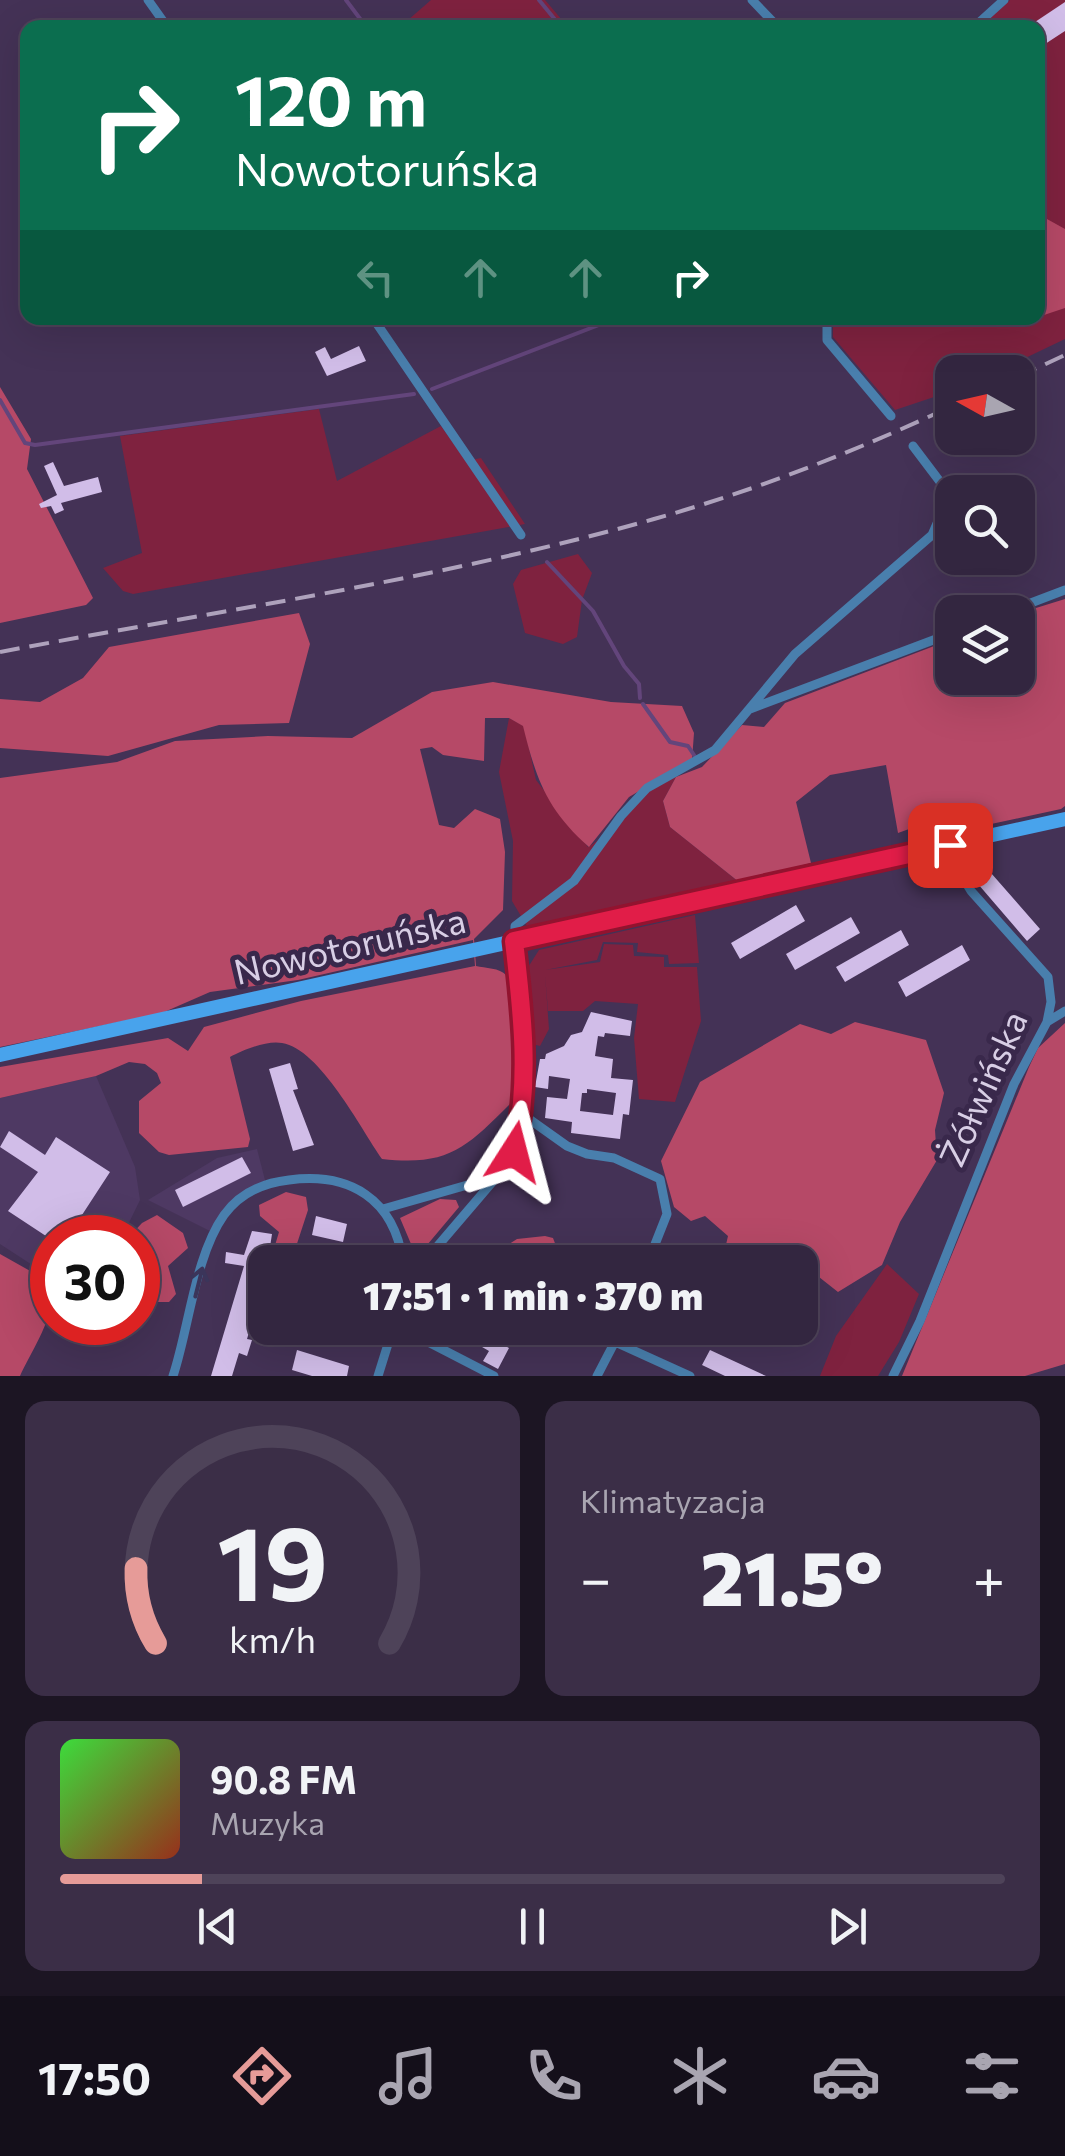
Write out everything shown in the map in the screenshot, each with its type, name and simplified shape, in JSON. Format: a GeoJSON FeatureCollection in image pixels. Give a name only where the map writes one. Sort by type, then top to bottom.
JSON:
{"type":"FeatureCollection","features":[{"type":"Feature","properties":{"kind":"main road","name":"Nowotoruńska"},"geometry":{"type":"LineString","coordinates":[[0,1055],[1065,820]]}},
{"type":"Feature","properties":{"kind":"street"},"geometry":{"type":"LineString","coordinates":[[752,0],[771,20]]}},
{"type":"Feature","properties":{"kind":"street"},"geometry":{"type":"LineString","coordinates":[[981,20],[1004,0]]}},
{"type":"Feature","properties":{"kind":"street"},"geometry":{"type":"LineString","coordinates":[[378,325],[522,535]]}},
{"type":"Feature","properties":{"kind":"street"},"geometry":{"type":"LineString","coordinates":[[827,325],[828,340],[891,416]]}},
{"type":"Feature","properties":{"kind":"street"},"geometry":{"type":"LineString","coordinates":[[438,1245],[514,1152],[522,1114],[522,1014],[514,941],[519,918],[574,881],[647,788],[715,750],[795,654],[938,527],[945,505],[944,487],[913,446]]}},
{"type":"Feature","properties":{"kind":"street"},"geometry":{"type":"LineString","coordinates":[[1035,601],[1065,590]]}},
{"type":"Feature","properties":{"kind":"street"},"geometry":{"type":"LineString","coordinates":[[750,710],[935,639]]}},
{"type":"Feature","properties":{"kind":"street","name":"Żółwińska"},"geometry":{"type":"LineString","coordinates":[[893,1376],[920,1321],[1019,1074],[1047,1022],[1052,987],[1048,977],[971,891],[955,864],[950,845]]}},
{"type":"Feature","properties":{"kind":"street"},"geometry":{"type":"LineString","coordinates":[[1047,1022],[1065,1011]]}},
{"type":"Feature","properties":{"kind":"street"},"geometry":{"type":"LineString","coordinates":[[522,1114],[568,1146],[622,1160],[660,1179],[667,1214],[655,1245]]}},
{"type":"Feature","properties":{"kind":"street"},"geometry":{"type":"LineString","coordinates":[[173,1376],[209,1246],[224,1216],[241,1196],[274,1182],[322,1177],[346,1184],[383,1209],[398,1245]]}},
{"type":"Feature","properties":{"kind":"street"},"geometry":{"type":"LineString","coordinates":[[383,1209],[495,1178]]}},
{"type":"Feature","properties":{"kind":"street"},"geometry":{"type":"LineString","coordinates":[[378,1376],[388,1345]]}},
{"type":"Feature","properties":{"kind":"street"},"geometry":{"type":"LineString","coordinates":[[434,1345],[494,1376]]}},
{"type":"Feature","properties":{"kind":"street"},"geometry":{"type":"LineString","coordinates":[[597,1376],[613,1345]]}},
{"type":"Feature","properties":{"kind":"street"},"geometry":{"type":"LineString","coordinates":[[622,1345],[690,1376]]}},
{"type":"Feature","properties":{"kind":"shaded area"},"geometry":{"type":"Polygon","coordinates":[[[431,0],[545,0],[562,20],[408,20],[431,0]]]}},
{"type":"Feature","properties":{"kind":"shaded area"},"geometry":{"type":"Polygon","coordinates":[[[1010,0],[1065,0],[1065,339],[1032,355],[935,355],[935,397],[895,410],[833,337],[833,325],[1045,325],[1045,20],[988,20],[1010,0]]]}},
{"type":"Feature","properties":{"kind":"shaded area"},"geometry":{"type":"Polygon","coordinates":[[[1045,218],[1065,229],[1065,308],[1045,315],[1045,218]]]}},
{"type":"Feature","properties":{"kind":"shaded area"},"geometry":{"type":"Polygon","coordinates":[[[0,387],[31,439],[27,469],[93,598],[86,605],[0,623],[0,387]]]}},
{"type":"Feature","properties":{"kind":"shaded area"},"geometry":{"type":"Polygon","coordinates":[[[319,409],[337,481],[441,426],[466,461],[481,458],[525,524],[133,594],[123,591],[103,568],[142,553],[120,436],[319,409]]]}},
{"type":"Feature","properties":{"kind":"shaded area"},"geometry":{"type":"Polygon","coordinates":[[[578,554],[592,573],[582,600],[577,637],[563,644],[525,633],[513,584],[521,570],[578,554]]]}},
{"type":"Feature","properties":{"kind":"shaded area"},"geometry":{"type":"Polygon","coordinates":[[[1065,599],[1065,806],[1061,809],[940,835],[923,824],[898,833],[886,765],[830,775],[796,802],[811,863],[739,882],[670,827],[663,801],[676,777],[702,767],[742,725],[764,727],[785,703],[935,646],[935,695],[1035,695],[1035,608],[1065,599]]]}},
{"type":"Feature","properties":{"kind":"shaded area"},"geometry":{"type":"Polygon","coordinates":[[[299,613],[310,644],[289,723],[219,725],[108,756],[0,748],[0,699],[40,702],[83,678],[109,647],[299,613]]]}},
{"type":"Feature","properties":{"kind":"shaded area"},"geometry":{"type":"Polygon","coordinates":[[[493,682],[611,702],[682,706],[694,733],[692,760],[629,797],[589,847],[563,820],[545,792],[523,726],[509,718],[485,718],[484,761],[443,755],[432,747],[420,749],[439,825],[454,828],[475,809],[500,819],[505,852],[503,910],[474,939],[476,966],[503,973],[512,986],[515,1056],[511,1103],[481,1132],[440,1156],[424,1160],[382,1159],[325,1074],[296,1048],[276,1042],[230,1057],[250,1139],[248,1147],[169,1155],[159,1152],[139,1133],[139,1101],[161,1083],[157,1073],[145,1064],[129,1062],[96,1076],[0,1098],[0,1067],[168,1038],[188,1051],[204,1027],[301,1001],[475,966],[473,940],[298,980],[210,992],[162,1013],[0,1047],[0,778],[117,762],[175,741],[268,736],[352,738],[432,692],[493,682]]]}},
{"type":"Feature","properties":{"kind":"shaded area"},"geometry":{"type":"Polygon","coordinates":[[[509,718],[524,726],[536,780],[588,847],[609,833],[634,800],[673,774],[676,777],[663,801],[670,827],[739,882],[528,928],[512,901],[513,841],[499,772],[509,718]]]}},
{"type":"Feature","properties":{"kind":"shaded area"},"geometry":{"type":"Polygon","coordinates":[[[695,915],[699,963],[669,964],[668,955],[637,952],[638,943],[603,942],[597,960],[545,970],[600,962],[604,944],[633,945],[634,956],[664,957],[664,967],[697,967],[701,1021],[675,1102],[639,1099],[634,1038],[638,1004],[595,1001],[583,1011],[548,1011],[545,974],[549,1029],[540,1046],[532,1044],[525,972],[539,950],[695,915]]]}},
{"type":"Feature","properties":{"kind":"shaded area"},"geometry":{"type":"Polygon","coordinates":[[[855,1022],[926,1040],[944,1093],[935,1130],[937,1160],[900,1222],[882,1265],[838,1292],[818,1276],[818,1245],[726,1245],[728,1236],[705,1216],[691,1221],[674,1207],[661,1161],[700,1082],[800,1024],[831,1034],[855,1022]]]}},
{"type":"Feature","properties":{"kind":"shaded area"},"geometry":{"type":"Polygon","coordinates":[[[1065,1023],[1065,1364],[1025,1376],[902,1376],[1029,1067],[1038,1048],[1065,1023]]]}},
{"type":"Feature","properties":{"kind":"shaded area"},"geometry":{"type":"Polygon","coordinates":[[[96,1076],[135,1167],[140,1200],[133,1215],[30,1215],[30,1264],[0,1244],[0,1098],[96,1076]]]}},
{"type":"Feature","properties":{"kind":"shaded area"},"geometry":{"type":"Polygon","coordinates":[[[257,1149],[266,1184],[241,1196],[214,1233],[148,1200],[217,1158],[257,1149]]]}},
{"type":"Feature","properties":{"kind":"shaded area"},"geometry":{"type":"Polygon","coordinates":[[[286,1192],[306,1197],[308,1210],[297,1245],[275,1245],[279,1232],[260,1216],[259,1205],[286,1192]]]}},
{"type":"Feature","properties":{"kind":"shaded area"},"geometry":{"type":"Polygon","coordinates":[[[440,1199],[456,1200],[459,1207],[427,1245],[411,1245],[400,1218],[440,1199]]]}},
{"type":"Feature","properties":{"kind":"shaded area"},"geometry":{"type":"Polygon","coordinates":[[[160,1217],[183,1233],[188,1248],[168,1266],[176,1294],[169,1302],[160,1302],[160,1217]]]}},
{"type":"Feature","properties":{"kind":"shaded area"},"geometry":{"type":"Polygon","coordinates":[[[545,1236],[553,1238],[556,1245],[508,1245],[517,1239],[545,1236]]]}},
{"type":"Feature","properties":{"kind":"shaded area"},"geometry":{"type":"Polygon","coordinates":[[[0,1254],[30,1271],[30,1345],[36,1345],[20,1376],[0,1376],[0,1254]]]}},
{"type":"Feature","properties":{"kind":"shaded area"},"geometry":{"type":"Polygon","coordinates":[[[887,1264],[919,1294],[899,1342],[878,1376],[820,1376],[836,1336],[887,1264]]]}},
{"type":"Feature","properties":{"kind":"building"},"geometry":{"type":"Polygon","coordinates":[[[1065,2],[1065,31],[1045,44],[1045,20],[1038,20],[1065,2]]]}},
{"type":"Feature","properties":{"kind":"building"},"geometry":{"type":"Polygon","coordinates":[[[359,346],[366,361],[327,376],[315,352],[325,347],[331,359],[359,346]]]}},
{"type":"Feature","properties":{"kind":"building"},"geometry":{"type":"Polygon","coordinates":[[[53,462],[64,486],[98,477],[102,492],[61,503],[64,510],[55,514],[51,506],[41,508],[39,504],[57,495],[44,466],[53,462]]]}},
{"type":"Feature","properties":{"kind":"building"},"geometry":{"type":"Polygon","coordinates":[[[991,873],[1040,929],[1027,941],[978,884],[991,873]]]}},
{"type":"Feature","properties":{"kind":"building"},"geometry":{"type":"Polygon","coordinates":[[[796,905],[805,921],[740,959],[731,943],[796,905]]]}},
{"type":"Feature","properties":{"kind":"building"},"geometry":{"type":"Polygon","coordinates":[[[851,917],[860,933],[795,970],[786,954],[851,917]]]}},
{"type":"Feature","properties":{"kind":"building"},"geometry":{"type":"Polygon","coordinates":[[[901,930],[909,945],[845,982],[836,967],[901,930]]]}},
{"type":"Feature","properties":{"kind":"building"},"geometry":{"type":"Polygon","coordinates":[[[962,945],[970,960],[906,997],[898,982],[962,945]]]}},
{"type":"Feature","properties":{"kind":"building"},"geometry":{"type":"Polygon","coordinates":[[[591,1012],[632,1021],[630,1036],[598,1036],[595,1056],[613,1059],[611,1078],[633,1080],[629,1115],[623,1114],[620,1139],[571,1133],[572,1122],[545,1118],[547,1097],[567,1099],[570,1079],[549,1076],[548,1089],[535,1087],[540,1059],[564,1046],[571,1035],[582,1032],[591,1012]],[[587,1089],[587,1093],[582,1093],[580,1111],[613,1115],[616,1093],[587,1089]]]}},
{"type":"Feature","properties":{"kind":"building"},"geometry":{"type":"Polygon","coordinates":[[[290,1063],[298,1089],[293,1090],[314,1145],[293,1151],[269,1069],[290,1063]]]}},
{"type":"Feature","properties":{"kind":"building"},"geometry":{"type":"Polygon","coordinates":[[[9,1131],[45,1155],[56,1137],[110,1172],[82,1215],[30,1215],[30,1225],[8,1211],[38,1172],[0,1147],[9,1131]]]}},
{"type":"Feature","properties":{"kind":"building"},"geometry":{"type":"Polygon","coordinates":[[[242,1157],[251,1173],[183,1207],[175,1190],[242,1157]]]}},
{"type":"Feature","properties":{"kind":"building"},"geometry":{"type":"Polygon","coordinates":[[[316,1216],[347,1224],[343,1242],[312,1235],[316,1216]]]}},
{"type":"Feature","properties":{"kind":"building"},"geometry":{"type":"Polygon","coordinates":[[[252,1231],[272,1234],[270,1245],[248,1245],[247,1339],[250,1345],[247,1356],[239,1353],[232,1376],[211,1376],[244,1266],[225,1263],[226,1252],[244,1255],[252,1231]]]}},
{"type":"Feature","properties":{"kind":"building"},"geometry":{"type":"Polygon","coordinates":[[[479,1345],[509,1348],[498,1369],[483,1361],[489,1351],[479,1345]]]}},
{"type":"Feature","properties":{"kind":"building"},"geometry":{"type":"Polygon","coordinates":[[[297,1350],[349,1366],[347,1376],[312,1376],[292,1370],[297,1350]]]}},
{"type":"Feature","properties":{"kind":"building"},"geometry":{"type":"Polygon","coordinates":[[[710,1350],[766,1376],[725,1376],[702,1365],[710,1350]]]}},
{"type":"Feature","properties":{"kind":"waterway"},"geometry":{"type":"LineString","coordinates":[[346,0],[361,20]]}},
{"type":"Feature","properties":{"kind":"waterway"},"geometry":{"type":"LineString","coordinates":[[539,0],[555,20]]}},
{"type":"Feature","properties":{"kind":"waterway"},"geometry":{"type":"LineString","coordinates":[[432,389],[599,325]]}},
{"type":"Feature","properties":{"kind":"waterway"},"geometry":{"type":"LineString","coordinates":[[0,400],[25,443],[35,445],[414,394]]}},
{"type":"Feature","properties":{"kind":"waterway"},"geometry":{"type":"LineString","coordinates":[[547,562],[593,611],[624,666],[639,684],[640,698]]}},
{"type":"Feature","properties":{"kind":"waterway"},"geometry":{"type":"LineString","coordinates":[[643,704],[670,742],[688,746],[696,758]]}},
{"type":"Feature","properties":{"kind":"railway"},"geometry":{"type":"LineString","coordinates":[[1035,369],[1065,355]]}},
{"type":"Feature","properties":{"kind":"railway"},"geometry":{"type":"LineString","coordinates":[[0,652],[329,593],[574,540],[692,508],[768,482],[935,413]]}},
{"type":"Feature","properties":{"kind":"route"},"geometry":{"type":"LineString","coordinates":[[514,1152],[522,1114],[524,1065],[514,941],[950,845]]}}]}
